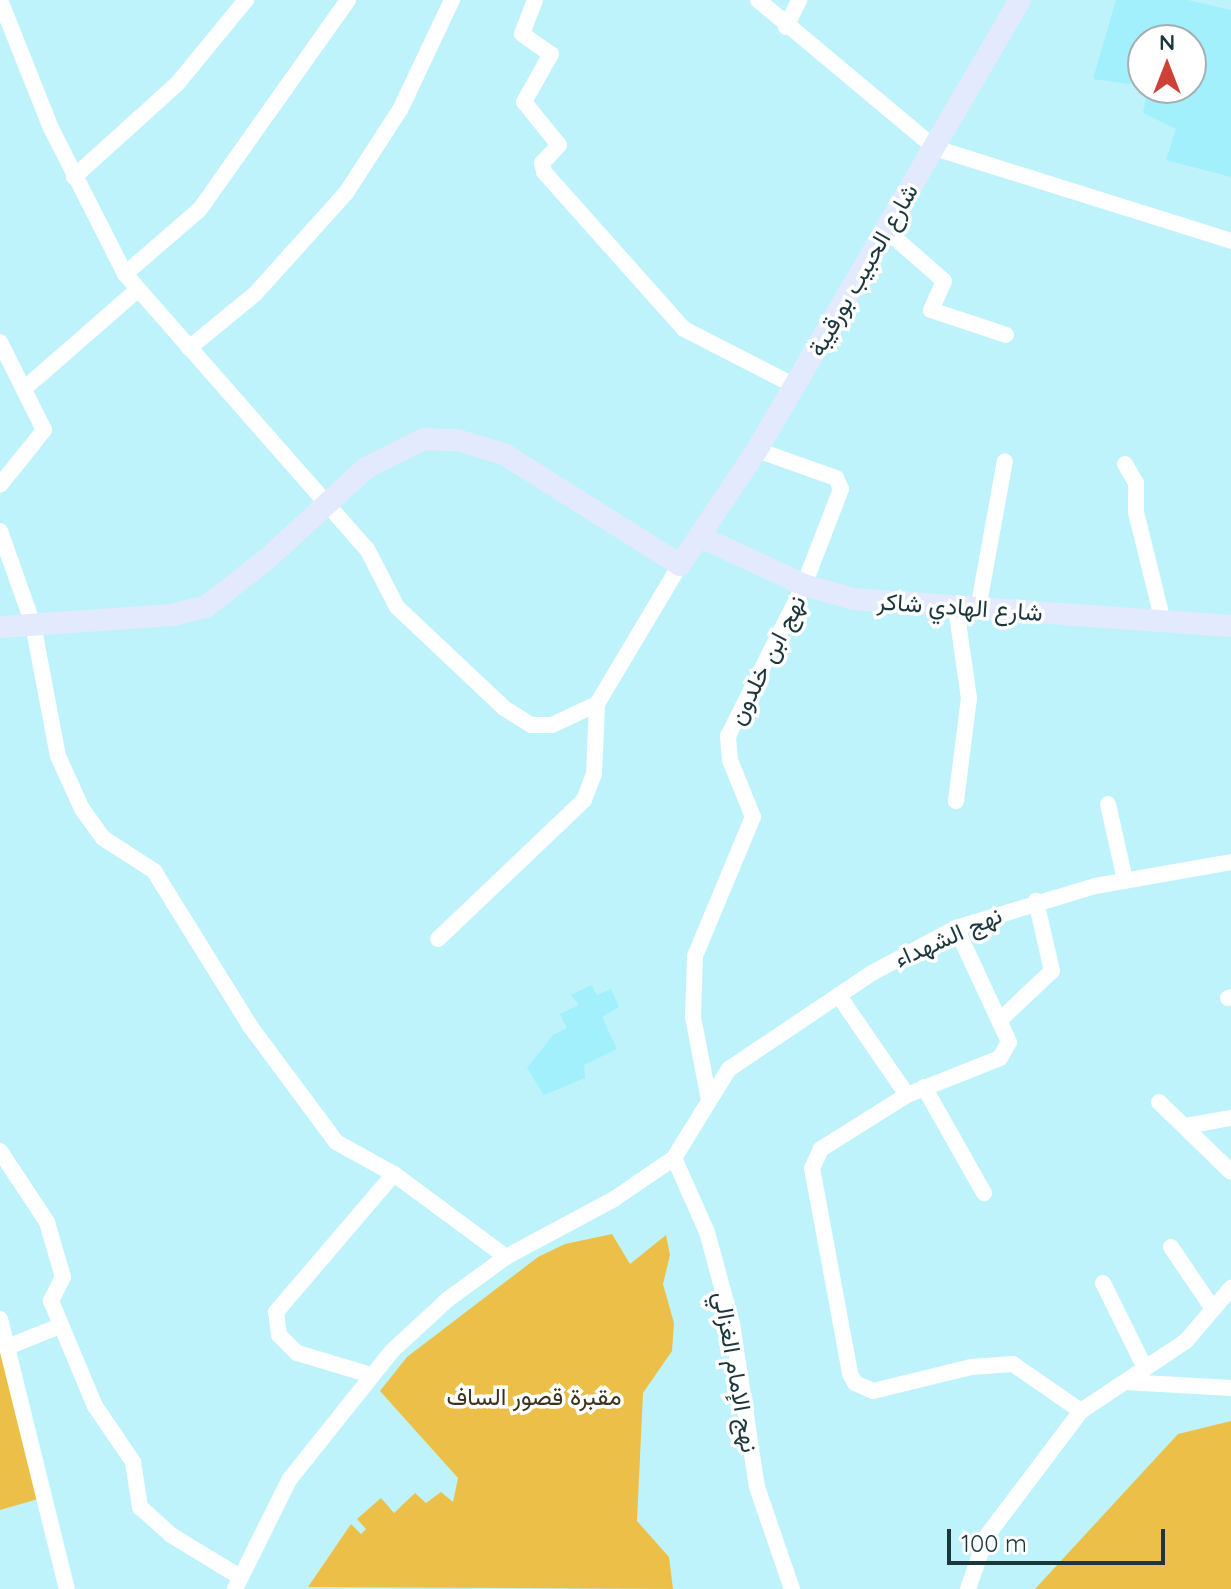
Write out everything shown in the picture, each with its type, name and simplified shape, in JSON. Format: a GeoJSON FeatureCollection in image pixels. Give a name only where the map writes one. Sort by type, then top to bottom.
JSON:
{"type":"FeatureCollection","features":[{"type":"Feature","properties":{"kind":"street"},"geometry":{"type":"LineString","coordinates":[[0,0],[74,177],[136,291],[367,549],[397,607],[504,708],[543,728],[597,704]]}},
{"type":"Feature","properties":{"kind":"street"},"geometry":{"type":"LineString","coordinates":[[74,177],[177,84],[246,0]]}},
{"type":"Feature","properties":{"kind":"street"},"geometry":{"type":"LineString","coordinates":[[125,274],[200,209],[348,0]]}},
{"type":"Feature","properties":{"kind":"street"},"geometry":{"type":"LineString","coordinates":[[189,348],[255,294],[346,193],[400,110],[452,0]]}},
{"type":"Feature","properties":{"kind":"street"},"geometry":{"type":"LineString","coordinates":[[535,0],[522,34],[551,54],[524,102],[559,145],[542,163],[544,172],[684,329],[795,386]]}},
{"type":"Feature","properties":{"kind":"street"},"geometry":{"type":"LineString","coordinates":[[758,0],[786,27],[935,148],[1231,241]]}},
{"type":"Feature","properties":{"kind":"street"},"geometry":{"type":"LineString","coordinates":[[786,27],[799,0]]}},
{"type":"Feature","properties":{"kind":"street","name":"شارع الحبيب بورقيبة"},"geometry":{"type":"LineString","coordinates":[[680,565],[757,450],[1020,0]]}},
{"type":"Feature","properties":{"kind":"street"},"geometry":{"type":"LineString","coordinates":[[886,230],[944,281],[931,310],[1006,335]]}},
{"type":"Feature","properties":{"kind":"street"},"geometry":{"type":"LineString","coordinates":[[25,388],[136,291]]}},
{"type":"Feature","properties":{"kind":"street"},"geometry":{"type":"LineString","coordinates":[[0,342],[44,430],[0,485]]}},
{"type":"Feature","properties":{"kind":"street"},"geometry":{"type":"LineString","coordinates":[[0,627],[172,615],[207,606],[390,452],[424,439],[457,440],[504,454],[680,565],[597,704],[594,774],[584,800],[438,939]]}},
{"type":"Feature","properties":{"kind":"street","name":"نهج ابن خلدون"},"geometry":{"type":"LineString","coordinates":[[709,1100],[693,1017],[695,956],[753,817],[730,760],[728,736],[804,585],[841,485],[836,478],[757,450]]}},
{"type":"Feature","properties":{"kind":"street"},"geometry":{"type":"LineString","coordinates":[[956,801],[969,698],[967,609],[1005,461]]}},
{"type":"Feature","properties":{"kind":"street"},"geometry":{"type":"LineString","coordinates":[[1125,464],[1136,483],[1136,512],[1163,622]]}},
{"type":"Feature","properties":{"kind":"street"},"geometry":{"type":"LineString","coordinates":[[0,531],[33,624],[58,756],[82,809],[103,838],[154,871],[317,1121],[336,1142],[394,1174],[506,1257]]}},
{"type":"Feature","properties":{"kind":"street","name":"شارع الهادي شاكر"},"geometry":{"type":"LineString","coordinates":[[701,537],[804,585],[853,599],[1231,626]]}},
{"type":"Feature","properties":{"kind":"street"},"geometry":{"type":"LineString","coordinates":[[1108,804],[1125,880]]}},
{"type":"Feature","properties":{"kind":"street","name":"نهج الشهداء"},"geometry":{"type":"LineString","coordinates":[[674,1158],[729,1069],[839,996],[956,928],[1036,901],[1125,880],[1231,862]]}},
{"type":"Feature","properties":{"kind":"street"},"geometry":{"type":"LineString","coordinates":[[1001,1019],[1052,971],[1036,901]]}},
{"type":"Feature","properties":{"kind":"street"},"geometry":{"type":"LineString","coordinates":[[956,928],[1001,1019],[1009,1042],[1000,1058],[907,1095],[821,1149],[812,1168],[850,1374],[855,1383],[873,1391],[971,1367],[1013,1364],[1081,1411]]}},
{"type":"Feature","properties":{"kind":"street"},"geometry":{"type":"LineString","coordinates":[[839,996],[907,1095]]}},
{"type":"Feature","properties":{"kind":"street"},"geometry":{"type":"LineString","coordinates":[[924,1087],[984,1193]]}},
{"type":"Feature","properties":{"kind":"street"},"geometry":{"type":"LineString","coordinates":[[1159,1102],[1231,1172]]}},
{"type":"Feature","properties":{"kind":"street"},"geometry":{"type":"LineString","coordinates":[[1186,1126],[1231,1118]]}},
{"type":"Feature","properties":{"kind":"street"},"geometry":{"type":"LineString","coordinates":[[0,1151],[47,1222],[63,1277],[51,1301],[95,1406],[133,1462],[140,1507],[171,1535],[238,1583],[289,1480],[371,1375],[447,1300],[506,1257],[614,1199],[674,1158]]}},
{"type":"Feature","properties":{"kind":"street","name":"نهج الإمام الغزالي"},"geometry":{"type":"LineString","coordinates":[[674,1158],[707,1232],[732,1324],[757,1487],[792,1589]]}},
{"type":"Feature","properties":{"kind":"street"},"geometry":{"type":"LineString","coordinates":[[371,1375],[297,1353],[279,1335],[276,1312],[394,1174]]}},
{"type":"Feature","properties":{"kind":"street"},"geometry":{"type":"LineString","coordinates":[[1171,1247],[1213,1309]]}},
{"type":"Feature","properties":{"kind":"street"},"geometry":{"type":"LineString","coordinates":[[1103,1283],[1145,1368]]}},
{"type":"Feature","properties":{"kind":"street"},"geometry":{"type":"LineString","coordinates":[[968,1589],[986,1537],[1081,1411],[1186,1341],[1231,1288]]}},
{"type":"Feature","properties":{"kind":"street"},"geometry":{"type":"LineString","coordinates":[[0,1319],[10,1346],[67,1589]]}},
{"type":"Feature","properties":{"kind":"street"},"geometry":{"type":"LineString","coordinates":[[10,1346],[60,1326]]}},
{"type":"Feature","properties":{"kind":"street"},"geometry":{"type":"LineString","coordinates":[[1124,1382],[1231,1388]]}},
{"type":"Feature","properties":{"kind":"shaded area"},"geometry":{"type":"Polygon","coordinates":[[[1116,0],[1188,0],[1231,10],[1231,177],[1166,160],[1176,129],[1143,113],[1145,104],[1207,104],[1207,24],[1127,24],[1127,84],[1093,79],[1116,0]]]}},
{"type":"Feature","properties":{"kind":"shaded area"},"geometry":{"type":"Polygon","coordinates":[[[591,985],[597,995],[611,989],[619,1007],[602,1017],[617,1049],[584,1065],[585,1078],[544,1095],[527,1068],[553,1035],[567,1028],[560,1014],[579,1005],[571,995],[591,985]]]}},
{"type":"Feature","properties":{"kind":"green space","name":"مقبرة قصور الساف"},"geometry":{"type":"Polygon","coordinates":[[[612,1234],[630,1264],[666,1235],[670,1255],[663,1284],[674,1323],[672,1351],[643,1393],[637,1521],[669,1557],[673,1589],[308,1587],[351,1524],[361,1534],[366,1529],[357,1519],[381,1498],[394,1513],[415,1493],[426,1503],[441,1492],[453,1502],[458,1478],[380,1391],[407,1357],[538,1257],[565,1244],[612,1234]]]}},
{"type":"Feature","properties":{"kind":"green space"},"geometry":{"type":"Polygon","coordinates":[[[0,1328],[38,1499],[0,1510],[0,1328]]]}},
{"type":"Feature","properties":{"kind":"green space"},"geometry":{"type":"Polygon","coordinates":[[[1231,1421],[1231,1589],[1035,1589],[1178,1434],[1231,1421]]]}}]}
